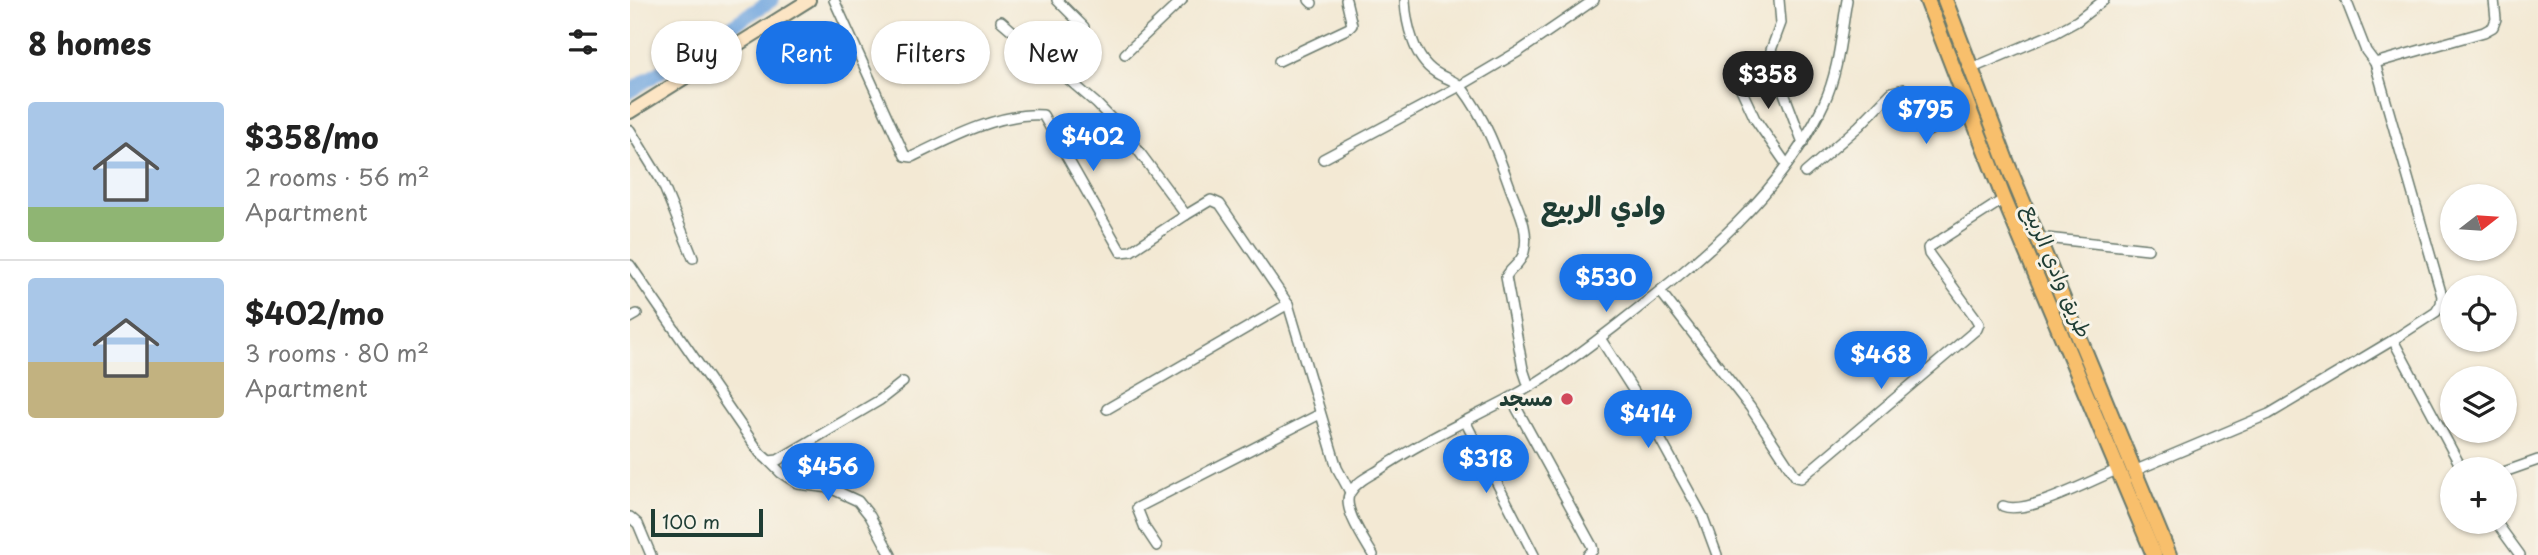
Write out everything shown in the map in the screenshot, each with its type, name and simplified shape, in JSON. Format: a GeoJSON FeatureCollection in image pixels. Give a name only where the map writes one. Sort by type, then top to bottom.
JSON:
{"type":"FeatureCollection","features":[{"type":"Feature","properties":{"kind":"highway","name":"طريق وادي الربيع"},"geometry":{"type":"LineString","coordinates":[[1927,0],[2004,199],[2127,470],[2154,555]]}},
{"type":"Feature","properties":{"kind":"highway"},"geometry":{"type":"LineString","coordinates":[[1945,0],[2127,470],[2169,555]]}},
{"type":"Feature","properties":{"kind":"main road"},"geometry":{"type":"LineString","coordinates":[[630,112],[809,0]]}},
{"type":"Feature","properties":{"kind":"street"},"geometry":{"type":"LineString","coordinates":[[834,0],[905,156],[912,157],[958,134],[1009,119],[1043,116],[1121,252],[1131,251],[1186,215],[1212,200],[1216,201],[1288,304],[1340,475],[1350,492]]}},
{"type":"Feature","properties":{"kind":"street"},"geometry":{"type":"LineString","coordinates":[[1057,0],[1078,21]]}},
{"type":"Feature","properties":{"kind":"street"},"geometry":{"type":"LineString","coordinates":[[1125,54],[1182,0]]}},
{"type":"Feature","properties":{"kind":"street"},"geometry":{"type":"LineString","coordinates":[[1279,61],[1349,28],[1352,20],[1346,0]]}},
{"type":"Feature","properties":{"kind":"street"},"geometry":{"type":"LineString","coordinates":[[1405,0],[1413,42],[1432,71],[1453,79],[1460,86],[1491,135],[1522,217],[1526,240],[1524,251],[1517,267],[1506,277],[1528,387]]}},
{"type":"Feature","properties":{"kind":"street"},"geometry":{"type":"LineString","coordinates":[[1323,159],[1460,86],[1521,50],[1594,0]]}},
{"type":"Feature","properties":{"kind":"street"},"geometry":{"type":"LineString","coordinates":[[1779,0],[1781,23],[1771,50],[1771,59],[1803,143]]}},
{"type":"Feature","properties":{"kind":"street"},"geometry":{"type":"LineString","coordinates":[[1373,555],[1348,506],[1350,492],[1358,484],[1405,452],[1511,398],[1568,363],[1660,291],[1762,199],[1803,143],[1830,88],[1847,0]]}},
{"type":"Feature","properties":{"kind":"street"},"geometry":{"type":"LineString","coordinates":[[1970,69],[2055,33],[2077,21],[2104,0]]}},
{"type":"Feature","properties":{"kind":"street"},"geometry":{"type":"LineString","coordinates":[[2003,506],[2010,509],[2028,508],[2269,414],[2436,312],[2442,296],[2375,63],[2366,51],[2346,0]]}},
{"type":"Feature","properties":{"kind":"street"},"geometry":{"type":"LineString","coordinates":[[2375,63],[2484,32],[2493,27],[2496,19],[2494,0]]}},
{"type":"Feature","properties":{"kind":"street"},"geometry":{"type":"LineString","coordinates":[[1002,21],[1097,104],[1126,134],[1186,215]]}},
{"type":"Feature","properties":{"kind":"street"},"geometry":{"type":"LineString","coordinates":[[1771,59],[1735,76],[1755,119],[1787,165]]}},
{"type":"Feature","properties":{"kind":"street"},"geometry":{"type":"LineString","coordinates":[[1805,173],[1859,126],[1892,92],[1904,89],[1908,92],[1928,131],[1970,111]]}},
{"type":"Feature","properties":{"kind":"street"},"geometry":{"type":"LineString","coordinates":[[630,130],[662,182],[693,258]]}},
{"type":"Feature","properties":{"kind":"street"},"geometry":{"type":"LineString","coordinates":[[1660,291],[1750,407],[1796,478],[1801,478],[1977,329],[1979,324],[1975,317],[1929,254],[1928,247],[2004,199]]}},
{"type":"Feature","properties":{"kind":"street"},"geometry":{"type":"LineString","coordinates":[[2037,237],[2148,249]]}},
{"type":"Feature","properties":{"kind":"street"},"geometry":{"type":"LineString","coordinates":[[630,265],[760,453],[781,473],[798,484],[830,488],[859,501],[891,555]]}},
{"type":"Feature","properties":{"kind":"street"},"geometry":{"type":"LineString","coordinates":[[1107,409],[1288,304]]}},
{"type":"Feature","properties":{"kind":"street"},"geometry":{"type":"LineString","coordinates":[[1600,338],[1703,517],[1717,555]]}},
{"type":"Feature","properties":{"kind":"street"},"geometry":{"type":"LineString","coordinates":[[2393,340],[2456,457]]}},
{"type":"Feature","properties":{"kind":"street"},"geometry":{"type":"LineString","coordinates":[[769,461],[778,460],[880,400],[903,382]]}},
{"type":"Feature","properties":{"kind":"street"},"geometry":{"type":"LineString","coordinates":[[1511,398],[1592,546],[1593,550],[1588,555]]}},
{"type":"Feature","properties":{"kind":"street"},"geometry":{"type":"LineString","coordinates":[[1157,546],[1145,528],[1137,508],[1320,414]]}},
{"type":"Feature","properties":{"kind":"street"},"geometry":{"type":"LineString","coordinates":[[1465,421],[1534,555]]}},
{"type":"Feature","properties":{"kind":"street"},"geometry":{"type":"LineString","coordinates":[[2517,467],[2538,460]]}},
{"type":"Feature","properties":{"kind":"street"},"geometry":{"type":"LineString","coordinates":[[630,517],[638,524],[650,555]]}},
{"type":"Feature","properties":{"kind":"street"},"geometry":{"type":"LineString","coordinates":[[2505,534],[2520,555]]}},
{"type":"Feature","properties":{"kind":"waterway"},"geometry":{"type":"LineString","coordinates":[[630,91],[772,0]]}},
{"type":"Feature","properties":{"kind":"place","name":"مسجد"},"geometry":{"type":"Point","coordinates":[1567,399]}},
{"type":"Feature","properties":{"kind":"district","name":"وادي الربيع"},"geometry":{"type":"Point","coordinates":[1603,207]}}]}
